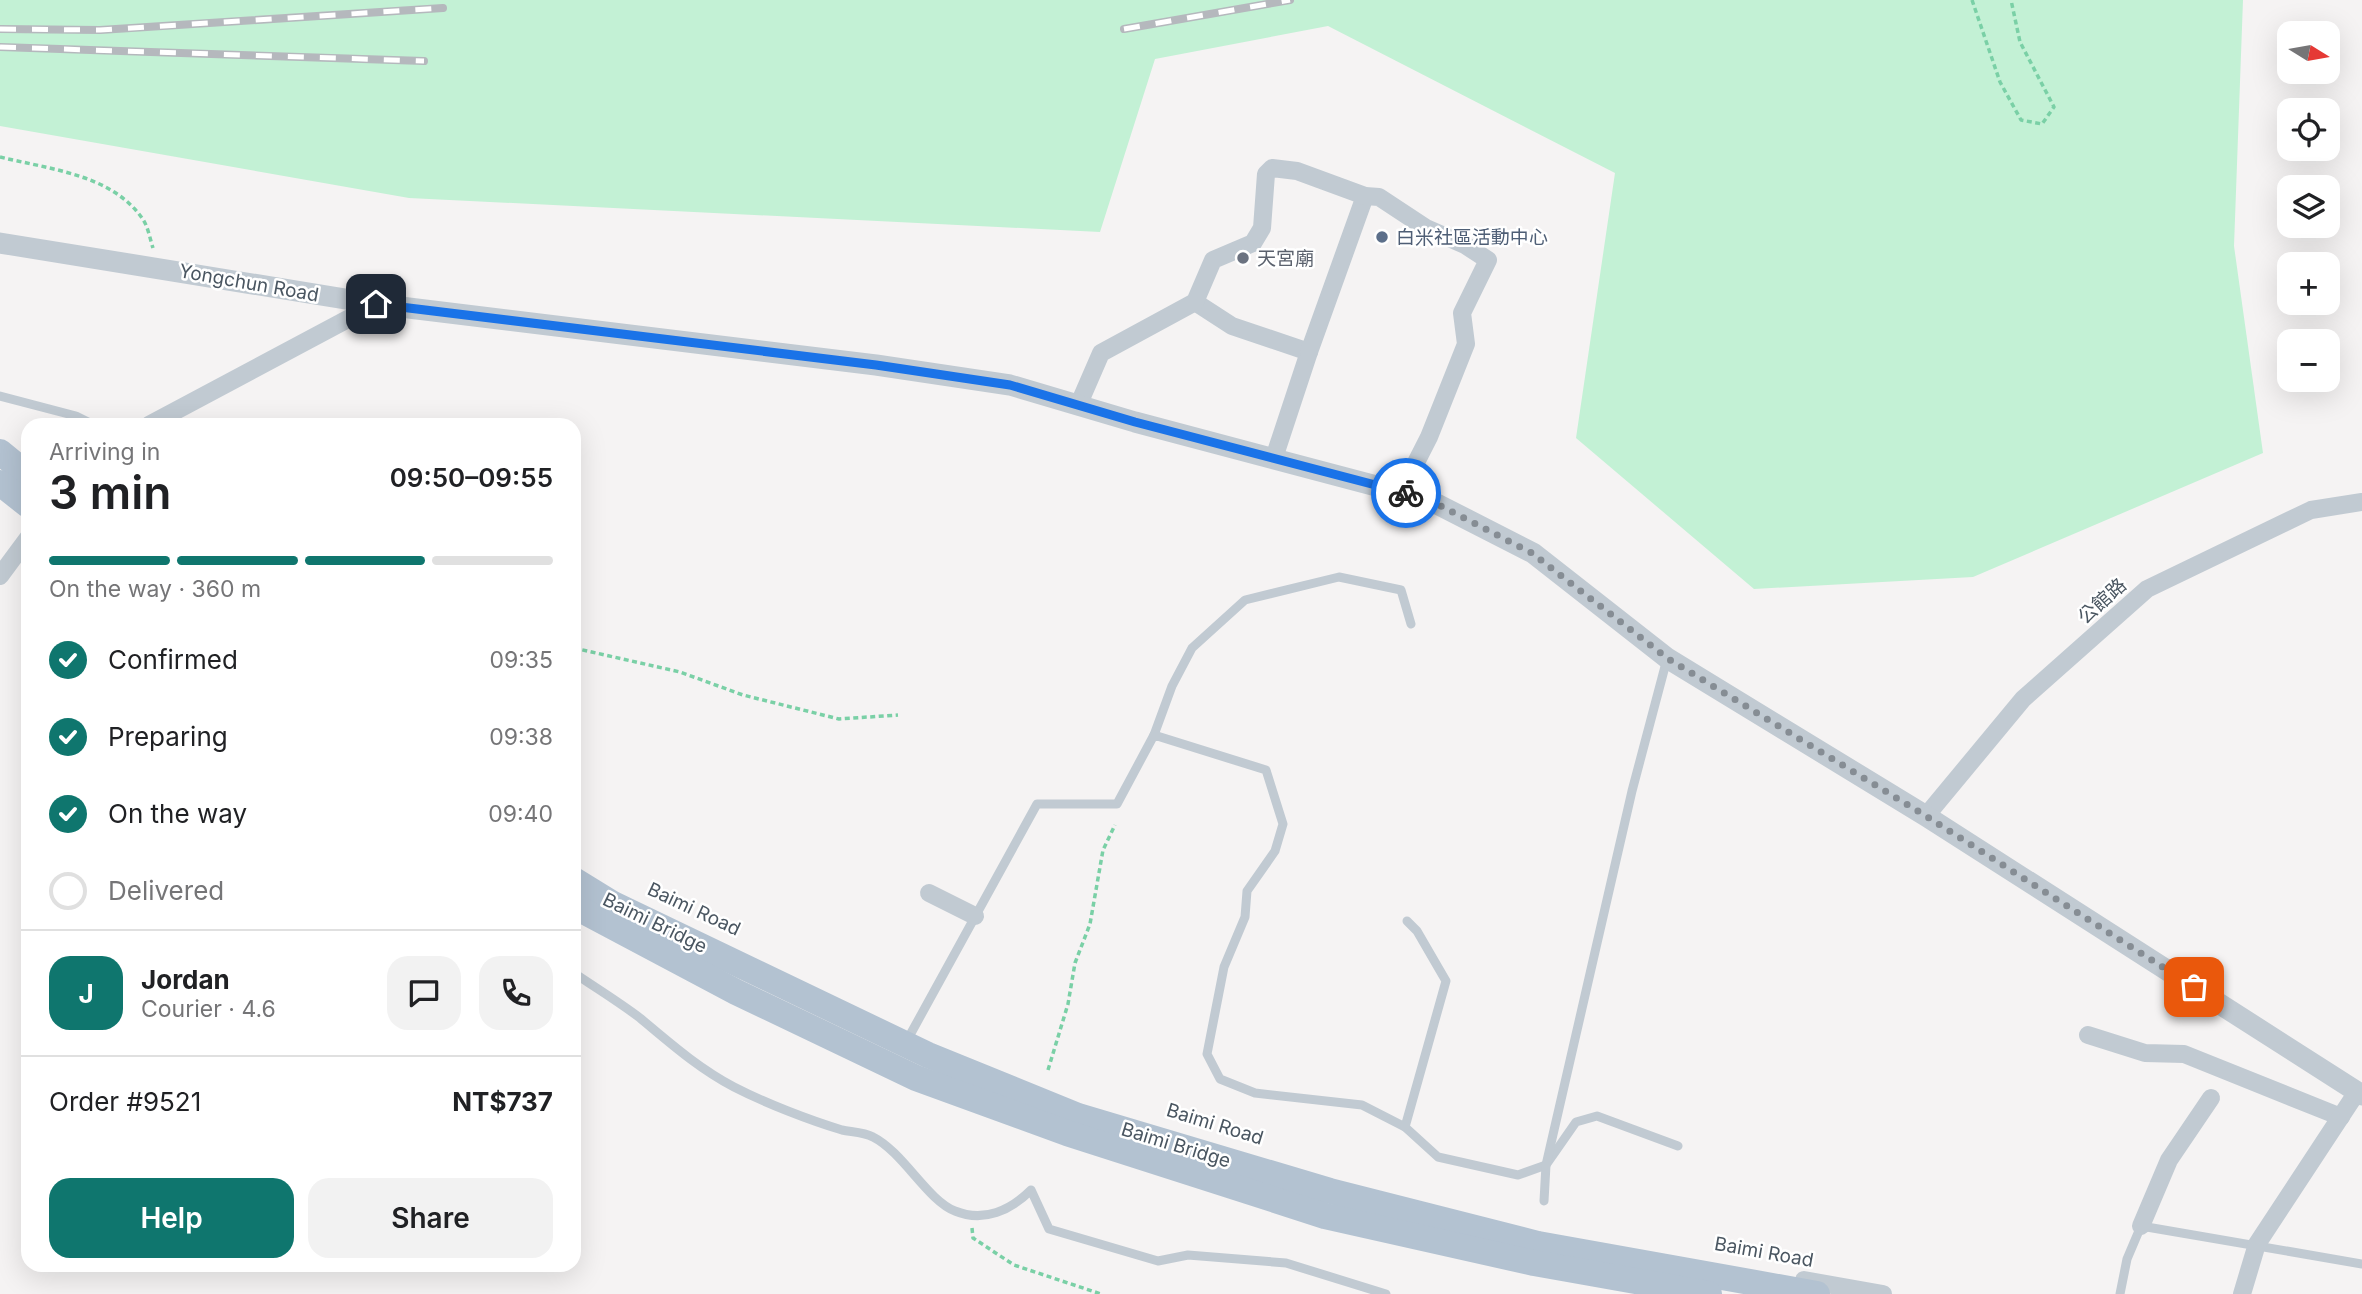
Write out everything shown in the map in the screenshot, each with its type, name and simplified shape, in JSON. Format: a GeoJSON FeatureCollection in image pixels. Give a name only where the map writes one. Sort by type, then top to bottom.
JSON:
{"type":"FeatureCollection","features":[{"type":"Feature","properties":{"kind":"main road"},"geometry":{"type":"LineString","coordinates":[[0,452],[21,469]]}},
{"type":"Feature","properties":{"kind":"main road"},"geometry":{"type":"LineString","coordinates":[[0,483],[21,500]]}},
{"type":"Feature","properties":{"kind":"main road","name":"Baimi Bridge"},"geometry":{"type":"LineString","coordinates":[[581,884],[613,904],[928,1055],[1078,1116],[1330,1191],[1538,1244],[1817,1294]]}},
{"type":"Feature","properties":{"kind":"main road","name":"Baimi Bridge"},"geometry":{"type":"LineString","coordinates":[[581,910],[736,992],[916,1079],[1068,1133],[1325,1216],[1534,1263],[1709,1294]]}},
{"type":"Feature","properties":{"kind":"street"},"geometry":{"type":"LineString","coordinates":[[1078,406],[1101,353],[1195,302],[1213,260],[1253,243],[1262,228],[1266,174],[1272,168],[1297,171],[1365,196],[1379,197],[1426,228],[1465,245],[1488,260],[1462,313],[1466,344],[1429,437],[1401,492]]}},
{"type":"Feature","properties":{"kind":"street"},"geometry":{"type":"LineString","coordinates":[[1274,458],[1365,196]]}},
{"type":"Feature","properties":{"kind":"street","name":"Yongchun Road"},"geometry":{"type":"LineString","coordinates":[[0,243],[376,304],[876,365],[1010,385],[1078,406],[1429,500],[1532,553],[1667,658],[1926,816],[2360,1093]]}},
{"type":"Feature","properties":{"kind":"street"},"geometry":{"type":"LineString","coordinates":[[1195,302],[1232,326],[1309,352]]}},
{"type":"Feature","properties":{"kind":"street"},"geometry":{"type":"LineString","coordinates":[[162,418],[376,304]]}},
{"type":"Feature","properties":{"kind":"street"},"geometry":{"type":"LineString","coordinates":[[0,441],[21,460]]}},
{"type":"Feature","properties":{"kind":"street","name":"公館路"},"geometry":{"type":"LineString","coordinates":[[1926,816],[2024,699],[2147,589],[2311,510],[2362,502]]}},
{"type":"Feature","properties":{"kind":"street"},"geometry":{"type":"LineString","coordinates":[[0,576],[21,548]]}},
{"type":"Feature","properties":{"kind":"street","name":"Baimi Road"},"geometry":{"type":"LineString","coordinates":[[581,875],[616,895],[910,1035],[1081,1105],[1333,1182],[1539,1233],[1883,1294]]}},
{"type":"Feature","properties":{"kind":"street"},"geometry":{"type":"LineString","coordinates":[[929,892],[975,916]]}},
{"type":"Feature","properties":{"kind":"street"},"geometry":{"type":"LineString","coordinates":[[2088,1035],[2145,1053],[2184,1054],[2341,1117]]}},
{"type":"Feature","properties":{"kind":"street"},"geometry":{"type":"LineString","coordinates":[[2242,1294],[2257,1244],[2341,1117],[2360,1093]]}},
{"type":"Feature","properties":{"kind":"street"},"geometry":{"type":"LineString","coordinates":[[2141,1226],[2169,1160],[2211,1098]]}},
{"type":"Feature","properties":{"kind":"lane"},"geometry":{"type":"LineString","coordinates":[[0,396],[80,418]]}},
{"type":"Feature","properties":{"kind":"lane"},"geometry":{"type":"LineString","coordinates":[[910,1035],[1037,804],[1117,804],[1154,735],[1172,686],[1192,648],[1245,600],[1339,577],[1401,590],[1411,624]]}},
{"type":"Feature","properties":{"kind":"lane"},"geometry":{"type":"LineString","coordinates":[[1544,1201],[1546,1165],[1632,791],[1667,658]]}},
{"type":"Feature","properties":{"kind":"lane"},"geometry":{"type":"LineString","coordinates":[[1154,735],[1266,770],[1283,824],[1275,851],[1247,891],[1245,918],[1224,967],[1207,1055],[1220,1079],[1255,1093],[1362,1105],[1405,1127],[1438,1157],[1518,1175],[1546,1165],[1576,1122],[1597,1116],[1678,1146]]}},
{"type":"Feature","properties":{"kind":"lane"},"geometry":{"type":"LineString","coordinates":[[1405,1127],[1446,981],[1417,931],[1407,922]]}},
{"type":"Feature","properties":{"kind":"lane"},"geometry":{"type":"LineString","coordinates":[[581,978],[638,1017],[686,1058],[736,1088],[835,1127],[871,1135],[890,1147],[940,1202],[954,1211],[972,1215],[995,1213],[1014,1207],[1031,1190],[1049,1230],[1158,1261],[1188,1255],[1286,1262],[1387,1294]]}},
{"type":"Feature","properties":{"kind":"lane"},"geometry":{"type":"LineString","coordinates":[[2120,1294],[2127,1259],[2141,1226],[2362,1264]]}},
{"type":"Feature","properties":{"kind":"path"},"geometry":{"type":"LineString","coordinates":[[1972,0],[2000,82],[2021,120],[2042,124],[2054,107],[2020,42],[2011,0]]}},
{"type":"Feature","properties":{"kind":"path"},"geometry":{"type":"LineString","coordinates":[[0,157],[100,183],[126,200],[144,220],[159,267]]}},
{"type":"Feature","properties":{"kind":"path"},"geometry":{"type":"LineString","coordinates":[[581,650],[680,672],[743,695],[839,719],[898,715]]}},
{"type":"Feature","properties":{"kind":"path"},"geometry":{"type":"LineString","coordinates":[[1048,1070],[1068,1004],[1075,963],[1090,924],[1103,850],[1115,825]]}},
{"type":"Feature","properties":{"kind":"path"},"geometry":{"type":"LineString","coordinates":[[972,1215],[973,1238],[1014,1265],[1101,1294]]}},
{"type":"Feature","properties":{"kind":"green space"},"geometry":{"type":"Polygon","coordinates":[[[0,0],[2243,0],[2234,246],[2263,453],[1973,577],[1754,589],[1576,438],[1615,173],[1328,26],[1155,59],[1100,232],[409,198],[0,126],[0,0]]]}},
{"type":"Feature","properties":{"kind":"railway"},"geometry":{"type":"LineString","coordinates":[[1124,29],[1290,0]]}},
{"type":"Feature","properties":{"kind":"railway"},"geometry":{"type":"LineString","coordinates":[[0,29],[100,30],[443,8]]}},
{"type":"Feature","properties":{"kind":"railway"},"geometry":{"type":"LineString","coordinates":[[0,47],[424,61]]}},
{"type":"Feature","properties":{"kind":"way so far"},"geometry":{"type":"LineString","coordinates":[[1406,493],[1429,500],[1532,553],[1667,658],[1926,816],[2194,987]]}},
{"type":"Feature","properties":{"kind":"place","name":"白米社區活動中心"},"geometry":{"type":"Point","coordinates":[1382,237]}},
{"type":"Feature","properties":{"kind":"place","name":"天宮廟"},"geometry":{"type":"Point","coordinates":[1243,258]}},
{"type":"Feature","properties":{"kind":"route"},"geometry":{"type":"LineString","coordinates":[[376,304],[876,365],[1010,385],[1135,422],[1406,493]]}}]}
